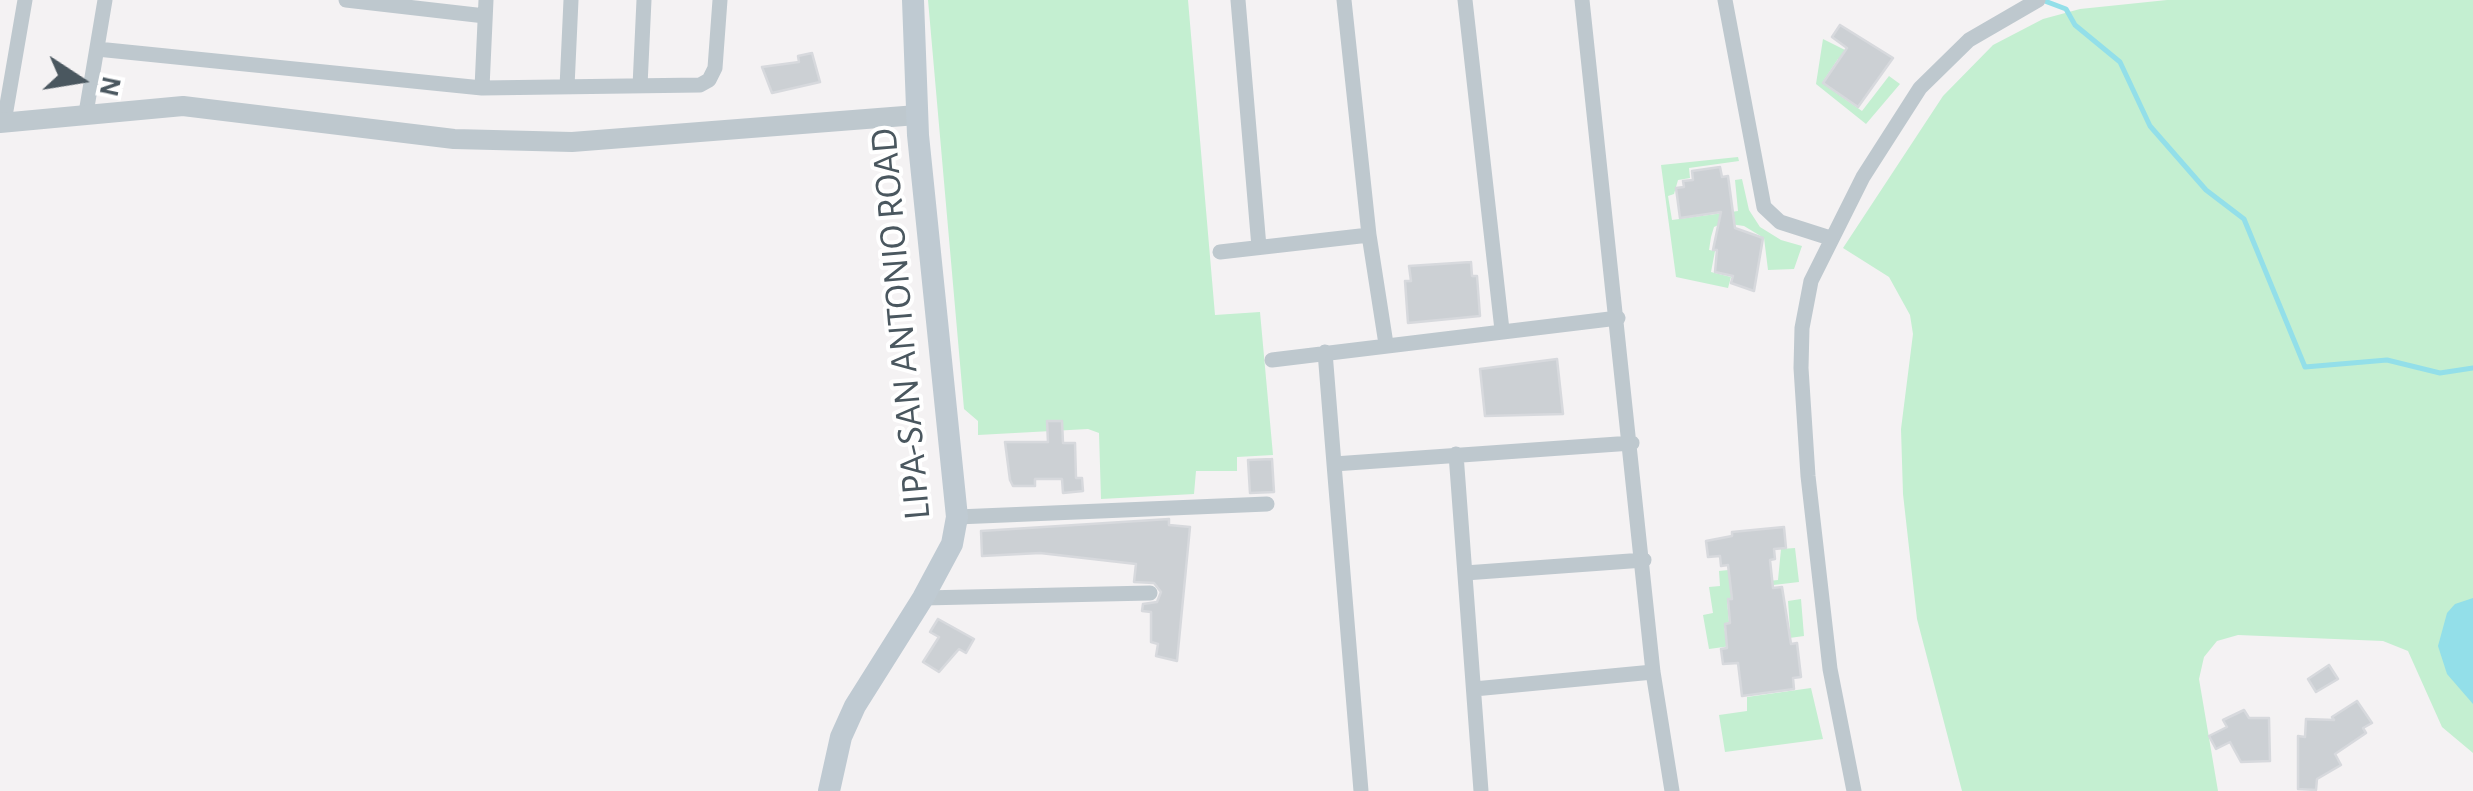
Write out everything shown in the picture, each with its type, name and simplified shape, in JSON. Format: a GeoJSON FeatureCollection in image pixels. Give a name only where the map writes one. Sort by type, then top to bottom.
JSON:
{"type":"FeatureCollection","features":[{"type":"Feature","properties":{"kind":"main road","name":"LIPA-SAN ANTONIO ROAD"},"geometry":{"type":"LineString","coordinates":[[829,791],[841,737],[855,706],[923,598],[952,544],[958,517],[918,115],[914,0]]}},
{"type":"Feature","properties":{"kind":"street"},"geometry":{"type":"LineString","coordinates":[[25,0],[2,123],[86,113],[224,108],[454,139],[572,142],[918,115]]}},
{"type":"Feature","properties":{"kind":"street"},"geometry":{"type":"LineString","coordinates":[[86,113],[105,0]]}},
{"type":"Feature","properties":{"kind":"street"},"geometry":{"type":"LineString","coordinates":[[346,0],[486,8],[482,88]]}},
{"type":"Feature","properties":{"kind":"street"},"geometry":{"type":"LineString","coordinates":[[567,86],[571,0]]}},
{"type":"Feature","properties":{"kind":"street"},"geometry":{"type":"LineString","coordinates":[[640,86],[644,0]]}},
{"type":"Feature","properties":{"kind":"street"},"geometry":{"type":"LineString","coordinates":[[97,49],[482,88],[700,85],[709,80],[717,53],[720,0]]}},
{"type":"Feature","properties":{"kind":"street"},"geometry":{"type":"LineString","coordinates":[[1238,0],[1259,247]]}},
{"type":"Feature","properties":{"kind":"street"},"geometry":{"type":"LineString","coordinates":[[1344,0],[1369,235],[1386,344]]}},
{"type":"Feature","properties":{"kind":"street"},"geometry":{"type":"LineString","coordinates":[[1465,0],[1502,330]]}},
{"type":"Feature","properties":{"kind":"street"},"geometry":{"type":"LineString","coordinates":[[1582,0],[1654,672],[1672,791]]}},
{"type":"Feature","properties":{"kind":"street"},"geometry":{"type":"LineString","coordinates":[[1725,0],[1759,195],[1770,216],[1830,238]]}},
{"type":"Feature","properties":{"kind":"street"},"geometry":{"type":"LineString","coordinates":[[1854,791],[1830,669],[1800,368],[1802,328],[1812,281],[1830,238],[1892,128],[1935,70],[1987,26],[2036,1]]}},
{"type":"Feature","properties":{"kind":"street"},"geometry":{"type":"LineString","coordinates":[[1220,252],[1369,235]]}},
{"type":"Feature","properties":{"kind":"street"},"geometry":{"type":"LineString","coordinates":[[1272,360],[1618,318]]}},
{"type":"Feature","properties":{"kind":"street"},"geometry":{"type":"LineString","coordinates":[[1325,352],[1361,791]]}},
{"type":"Feature","properties":{"kind":"street"},"geometry":{"type":"LineString","coordinates":[[1334,464],[1632,443]]}},
{"type":"Feature","properties":{"kind":"street"},"geometry":{"type":"LineString","coordinates":[[1456,454],[1482,791]]}},
{"type":"Feature","properties":{"kind":"street"},"geometry":{"type":"LineString","coordinates":[[958,517],[1267,504]]}},
{"type":"Feature","properties":{"kind":"street"},"geometry":{"type":"LineString","coordinates":[[1465,573],[1644,560]]}},
{"type":"Feature","properties":{"kind":"street"},"geometry":{"type":"LineString","coordinates":[[923,598],[1150,593]]}},
{"type":"Feature","properties":{"kind":"street"},"geometry":{"type":"LineString","coordinates":[[1474,689],[1654,672]]}},
{"type":"Feature","properties":{"kind":"green space"},"geometry":{"type":"Polygon","coordinates":[[[928,0],[1188,0],[1215,315],[1260,312],[1273,455],[1237,457],[1237,471],[1196,471],[1194,494],[1101,499],[1099,433],[1088,429],[978,435],[978,421],[964,409],[928,0]]]}},
{"type":"Feature","properties":{"kind":"green space"},"geometry":{"type":"Polygon","coordinates":[[[2167,0],[2473,0],[2473,753],[2442,727],[2408,651],[2383,641],[2238,635],[2217,641],[2204,657],[2199,679],[2218,791],[1962,791],[1917,619],[1903,494],[1901,429],[1913,334],[1910,315],[1889,277],[1843,248],[1943,96],[1993,45],[2043,19],[2080,9],[2167,0]]]}},
{"type":"Feature","properties":{"kind":"green space"},"geometry":{"type":"Polygon","coordinates":[[[1823,39],[1847,51],[1846,64],[1838,59],[1822,83],[1862,111],[1889,76],[1900,84],[1866,124],[1816,84],[1823,39]]]}},
{"type":"Feature","properties":{"kind":"green space"},"geometry":{"type":"Polygon","coordinates":[[[1738,157],[1739,161],[1689,168],[1690,178],[1678,180],[1674,194],[1668,196],[1672,220],[1738,211],[1735,180],[1742,179],[1749,210],[1760,227],[1781,240],[1802,246],[1794,269],[1768,270],[1764,238],[1744,226],[1723,223],[1714,227],[1709,250],[1715,251],[1711,272],[1731,277],[1728,288],[1676,277],[1661,165],[1738,157]]]}},
{"type":"Feature","properties":{"kind":"green space"},"geometry":{"type":"Polygon","coordinates":[[[1795,548],[1799,582],[1731,590],[1727,600],[1729,622],[1724,624],[1726,640],[1790,629],[1788,601],[1801,599],[1804,636],[1709,649],[1703,615],[1713,613],[1709,587],[1720,586],[1719,571],[1738,569],[1740,584],[1778,580],[1781,549],[1795,548]]]}},
{"type":"Feature","properties":{"kind":"green space"},"geometry":{"type":"Polygon","coordinates":[[[1811,688],[1823,739],[1725,752],[1719,715],[1747,711],[1747,697],[1811,688]]]}},
{"type":"Feature","properties":{"kind":"water"},"geometry":{"type":"Polygon","coordinates":[[[2473,598],[2473,704],[2447,674],[2438,646],[2447,613],[2455,604],[2473,598]]]}},
{"type":"Feature","properties":{"kind":"building"},"geometry":{"type":"Polygon","coordinates":[[[1840,25],[1893,58],[1858,107],[1823,83],[1847,48],[1832,37],[1840,25]]]}},
{"type":"Feature","properties":{"kind":"building"},"geometry":{"type":"Polygon","coordinates":[[[812,53],[820,82],[772,93],[762,67],[799,62],[798,56],[812,53]]]}},
{"type":"Feature","properties":{"kind":"building"},"geometry":{"type":"Polygon","coordinates":[[[1720,167],[1722,177],[1728,176],[1735,228],[1763,238],[1754,291],[1731,283],[1733,276],[1715,272],[1717,250],[1713,250],[1721,212],[1680,218],[1676,188],[1684,187],[1683,181],[1693,180],[1692,171],[1720,167]]]}},
{"type":"Feature","properties":{"kind":"building"},"geometry":{"type":"Polygon","coordinates":[[[1471,262],[1472,276],[1477,276],[1480,316],[1408,323],[1405,281],[1411,281],[1409,266],[1471,262]]]}},
{"type":"Feature","properties":{"kind":"building"},"geometry":{"type":"Polygon","coordinates":[[[1557,359],[1563,414],[1485,416],[1480,369],[1557,359]]]}},
{"type":"Feature","properties":{"kind":"building"},"geometry":{"type":"Polygon","coordinates":[[[1047,421],[1062,421],[1063,443],[1075,443],[1076,478],[1082,478],[1083,491],[1063,493],[1062,479],[1035,479],[1035,486],[1013,486],[1005,442],[1048,442],[1047,421]]]}},
{"type":"Feature","properties":{"kind":"building"},"geometry":{"type":"Polygon","coordinates":[[[1272,459],[1274,492],[1250,493],[1248,460],[1272,459]]]}},
{"type":"Feature","properties":{"kind":"building"},"geometry":{"type":"Polygon","coordinates":[[[1169,519],[1169,525],[1190,527],[1177,661],[1156,656],[1158,644],[1151,642],[1151,612],[1142,611],[1143,604],[1157,602],[1161,592],[1154,583],[1134,582],[1136,564],[1040,553],[982,556],[981,531],[1169,519]]]}},
{"type":"Feature","properties":{"kind":"building"},"geometry":{"type":"Polygon","coordinates":[[[1784,527],[1786,548],[1774,549],[1775,559],[1770,560],[1773,588],[1782,587],[1791,644],[1797,643],[1801,677],[1793,678],[1794,689],[1742,696],[1738,663],[1723,664],[1721,649],[1727,648],[1725,624],[1730,623],[1728,599],[1732,599],[1728,565],[1721,566],[1720,556],[1708,557],[1706,541],[1732,536],[1732,532],[1784,527]]]}},
{"type":"Feature","properties":{"kind":"building"},"geometry":{"type":"Polygon","coordinates":[[[938,619],[974,639],[966,653],[959,649],[939,672],[923,662],[939,637],[930,632],[938,619]]]}},
{"type":"Feature","properties":{"kind":"building"},"geometry":{"type":"Polygon","coordinates":[[[2329,665],[2338,679],[2316,692],[2308,679],[2329,665]]]}},
{"type":"Feature","properties":{"kind":"building"},"geometry":{"type":"Polygon","coordinates":[[[2357,701],[2372,723],[2363,728],[2366,733],[2335,754],[2341,765],[2317,779],[2316,790],[2298,789],[2298,736],[2305,737],[2306,719],[2334,720],[2332,717],[2357,701]]]}},
{"type":"Feature","properties":{"kind":"building"},"geometry":{"type":"Polygon","coordinates":[[[2244,710],[2249,718],[2269,718],[2270,761],[2241,762],[2230,742],[2216,749],[2209,736],[2227,727],[2223,720],[2244,710]]]}},
{"type":"Feature","properties":{"kind":"waterway"},"geometry":{"type":"LineString","coordinates":[[2042,0],[2066,9],[2075,25],[2120,62],[2150,126],[2206,190],[2244,219],[2305,367],[2387,360],[2440,373],[2473,368]]}}]}
